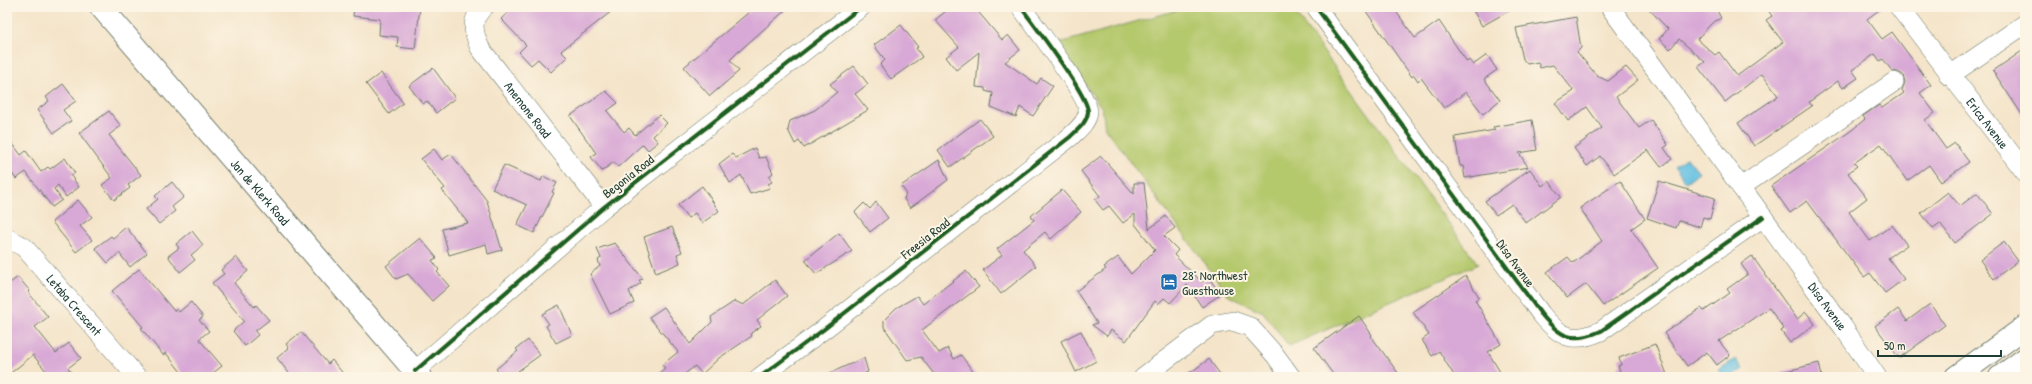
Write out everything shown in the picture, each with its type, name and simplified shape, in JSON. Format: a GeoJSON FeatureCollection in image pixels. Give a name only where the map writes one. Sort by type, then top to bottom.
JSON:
{"type":"FeatureCollection","features":[{"type":"Feature","properties":{"kind":"street","name":"Jan de Klerk Road"},"geometry":{"type":"LineString","coordinates":[[101,7],[418,374]]}},
{"type":"Feature","properties":{"kind":"street","name":"Anemone Road"},"geometry":{"type":"LineString","coordinates":[[484,7],[474,19],[474,33],[480,48],[604,207]]}},
{"type":"Feature","properties":{"kind":"street","name":"Begonia Road"},"geometry":{"type":"LineString","coordinates":[[418,374],[604,207],[861,7]]}},
{"type":"Feature","properties":{"kind":"street","name":"Freesia Road"},"geometry":{"type":"LineString","coordinates":[[760,377],[823,330],[1070,137],[1086,120],[1088,114],[1087,104],[1079,90],[1021,7]]}},
{"type":"Feature","properties":{"kind":"street","name":"Disa Avenue"},"geometry":{"type":"LineString","coordinates":[[1316,7],[1541,314],[1552,327],[1568,337],[1584,336],[1601,331],[1763,217]]}},
{"type":"Feature","properties":{"kind":"street","name":"Disa Avenue"},"geometry":{"type":"LineString","coordinates":[[1610,7],[1877,377]]}},
{"type":"Feature","properties":{"kind":"street","name":"Erica Avenue"},"geometry":{"type":"LineString","coordinates":[[1899,7],[1949,76],[2002,140],[2025,172]]}},
{"type":"Feature","properties":{"kind":"street"},"geometry":{"type":"LineString","coordinates":[[1949,76],[2025,24]]}},
{"type":"Feature","properties":{"kind":"street"},"geometry":{"type":"LineString","coordinates":[[1741,187],[1894,82]]}},
{"type":"Feature","properties":{"kind":"street","name":"Letaba Crescent"},"geometry":{"type":"LineString","coordinates":[[7,238],[24,247],[137,377]]}},
{"type":"Feature","properties":{"kind":"street"},"geometry":{"type":"LineString","coordinates":[[1143,377],[1212,325],[1228,322],[1238,322],[1250,327],[1275,355],[1291,377]]}},
{"type":"Feature","properties":{"kind":"street"},"geometry":{"type":"LineString","coordinates":[[1956,377],[2025,327]]}},
{"type":"Feature","properties":{"kind":"street"},"geometry":{"type":"LineString","coordinates":[[2000,377],[2025,359]]}},
{"type":"Feature","properties":{"kind":"green space"},"geometry":{"type":"Polygon","coordinates":[[[1188,7],[1291,7],[1478,264],[1289,346],[1263,312],[1229,296],[1105,128],[1102,108],[1056,44],[1188,7]]]}},
{"type":"Feature","properties":{"kind":"water"},"geometry":{"type":"Polygon","coordinates":[[[1687,157],[1699,172],[1686,182],[1674,166],[1687,157]]]}},
{"type":"Feature","properties":{"kind":"water"},"geometry":{"type":"Polygon","coordinates":[[[1736,359],[1743,369],[1731,377],[1723,377],[1718,370],[1736,359]]]}},
{"type":"Feature","properties":{"kind":"building"},"geometry":{"type":"Polygon","coordinates":[[[354,7],[420,7],[415,49],[397,47],[398,37],[379,35],[380,19],[353,16],[354,7]]]}},
{"type":"Feature","properties":{"kind":"building"},"geometry":{"type":"Polygon","coordinates":[[[514,7],[617,7],[561,51],[567,57],[551,72],[538,59],[531,65],[519,52],[526,45],[501,19],[514,7]]]}},
{"type":"Feature","properties":{"kind":"building"},"geometry":{"type":"Polygon","coordinates":[[[755,7],[789,7],[730,60],[739,71],[710,96],[684,67],[755,7]]]}},
{"type":"Feature","properties":{"kind":"building"},"geometry":{"type":"Polygon","coordinates":[[[951,7],[974,7],[1002,40],[1008,35],[1020,50],[1005,62],[1037,84],[1041,78],[1053,86],[1033,116],[1020,107],[1016,117],[991,107],[993,93],[985,91],[985,88],[976,87],[979,52],[956,70],[946,57],[959,47],[935,20],[951,7]]]}},
{"type":"Feature","properties":{"kind":"building"},"geometry":{"type":"Polygon","coordinates":[[[1363,7],[1393,7],[1415,38],[1439,21],[1467,62],[1469,60],[1473,65],[1487,55],[1497,70],[1484,79],[1500,100],[1483,114],[1466,92],[1444,108],[1421,78],[1418,81],[1414,75],[1412,77],[1363,7]]]}},
{"type":"Feature","properties":{"kind":"building"},"geometry":{"type":"Polygon","coordinates":[[[1471,7],[1516,7],[1482,26],[1471,7]]]}},
{"type":"Feature","properties":{"kind":"building"},"geometry":{"type":"Polygon","coordinates":[[[1647,7],[1715,7],[1721,18],[1712,23],[1697,39],[1715,55],[1719,52],[1737,76],[1783,42],[1766,20],[1772,16],[1766,7],[1883,7],[1867,19],[1882,39],[1892,32],[1931,85],[1920,93],[1935,113],[1925,120],[1946,149],[1955,143],[1969,162],[1941,182],[1929,165],[1907,181],[1881,144],[1854,163],[1857,166],[1848,173],[1867,198],[1849,212],[1870,241],[1892,225],[1907,245],[1888,258],[1904,279],[1885,293],[1870,273],[1864,277],[1807,201],[1790,213],[1771,186],[1852,130],[1865,119],[1863,116],[1879,105],[1882,108],[1904,93],[1902,90],[1905,82],[1903,75],[1892,71],[1883,59],[1880,61],[1875,54],[1852,70],[1858,78],[1843,88],[1838,81],[1809,102],[1812,106],[1754,146],[1738,123],[1778,96],[1762,74],[1725,102],[1698,67],[1705,62],[1679,39],[1670,49],[1659,39],[1668,29],[1647,7]]]}},
{"type":"Feature","properties":{"kind":"building"},"geometry":{"type":"Polygon","coordinates":[[[1576,17],[1581,48],[1577,52],[1597,76],[1608,81],[1626,67],[1638,80],[1616,97],[1639,128],[1651,120],[1668,145],[1664,148],[1672,159],[1661,167],[1648,150],[1614,174],[1600,156],[1587,166],[1574,148],[1602,128],[1587,107],[1568,121],[1555,103],[1574,91],[1553,65],[1540,68],[1538,62],[1527,64],[1523,59],[1516,28],[1576,17]]]}},
{"type":"Feature","properties":{"kind":"building"},"geometry":{"type":"Polygon","coordinates":[[[901,25],[918,47],[916,48],[922,57],[891,79],[880,65],[885,60],[874,45],[901,25]]]}},
{"type":"Feature","properties":{"kind":"building"},"geometry":{"type":"Polygon","coordinates":[[[2025,49],[2025,119],[1993,71],[2025,49]]]}},
{"type":"Feature","properties":{"kind":"building"},"geometry":{"type":"Polygon","coordinates":[[[854,66],[868,84],[855,94],[868,110],[804,148],[799,141],[795,144],[788,130],[790,121],[815,110],[837,92],[830,84],[854,66]]]}},
{"type":"Feature","properties":{"kind":"building"},"geometry":{"type":"Polygon","coordinates":[[[433,68],[455,98],[436,113],[427,101],[423,104],[409,86],[433,68]]]}},
{"type":"Feature","properties":{"kind":"building"},"geometry":{"type":"Polygon","coordinates":[[[381,73],[403,103],[389,114],[366,84],[381,73]]]}},
{"type":"Feature","properties":{"kind":"building"},"geometry":{"type":"Polygon","coordinates":[[[63,84],[76,101],[63,110],[71,121],[54,133],[37,110],[49,101],[46,97],[63,84]]]}},
{"type":"Feature","properties":{"kind":"building"},"geometry":{"type":"Polygon","coordinates":[[[606,91],[618,103],[607,111],[624,132],[629,128],[635,135],[659,115],[667,123],[653,136],[658,142],[648,150],[643,144],[618,167],[614,162],[602,171],[591,157],[596,153],[570,116],[606,91]]]}},
{"type":"Feature","properties":{"kind":"building"},"geometry":{"type":"Polygon","coordinates":[[[109,111],[121,126],[109,135],[141,175],[128,185],[130,188],[114,200],[102,185],[112,178],[79,133],[109,111]]]}},
{"type":"Feature","properties":{"kind":"building"},"geometry":{"type":"Polygon","coordinates":[[[980,119],[993,136],[950,167],[938,150],[980,119]]]}},
{"type":"Feature","properties":{"kind":"building"},"geometry":{"type":"Polygon","coordinates":[[[1532,120],[1537,150],[1519,153],[1528,167],[1465,178],[1463,166],[1460,166],[1455,137],[1495,130],[1493,127],[1532,120]]]}},
{"type":"Feature","properties":{"kind":"building"},"geometry":{"type":"Polygon","coordinates":[[[7,136],[21,155],[26,151],[41,172],[48,167],[50,169],[65,158],[75,173],[71,176],[79,187],[66,197],[58,185],[54,189],[62,200],[52,207],[26,172],[16,179],[7,166],[7,136]]]}},
{"type":"Feature","properties":{"kind":"building"},"geometry":{"type":"Polygon","coordinates":[[[755,148],[759,158],[766,157],[773,173],[769,176],[772,182],[768,184],[770,188],[750,194],[741,175],[730,183],[719,164],[732,154],[736,158],[755,148]]]}},
{"type":"Feature","properties":{"kind":"building"},"geometry":{"type":"Polygon","coordinates":[[[434,149],[442,160],[451,154],[487,201],[502,250],[488,254],[486,244],[449,255],[442,229],[468,223],[442,190],[445,188],[421,159],[434,149]]]}},
{"type":"Feature","properties":{"kind":"building"},"geometry":{"type":"Polygon","coordinates":[[[1101,156],[1134,194],[1134,183],[1144,183],[1149,229],[1166,216],[1175,228],[1164,236],[1178,250],[1174,255],[1202,282],[1209,278],[1221,294],[1202,307],[1187,285],[1170,303],[1164,298],[1158,304],[1155,301],[1126,341],[1111,330],[1107,336],[1092,325],[1097,323],[1076,291],[1106,269],[1104,267],[1118,257],[1131,274],[1155,250],[1135,224],[1135,214],[1123,223],[1109,206],[1103,210],[1095,200],[1100,196],[1081,171],[1101,156]]]}},
{"type":"Feature","properties":{"kind":"building"},"geometry":{"type":"Polygon","coordinates":[[[939,160],[948,180],[910,208],[904,199],[906,193],[901,186],[939,160]]]}},
{"type":"Feature","properties":{"kind":"building"},"geometry":{"type":"Polygon","coordinates":[[[504,165],[541,181],[543,176],[557,183],[552,192],[554,193],[534,233],[517,225],[527,205],[492,189],[504,165]]]}},
{"type":"Feature","properties":{"kind":"building"},"geometry":{"type":"Polygon","coordinates":[[[1530,169],[1542,186],[1549,181],[1561,197],[1526,223],[1512,204],[1496,215],[1485,201],[1530,169]]]}},
{"type":"Feature","properties":{"kind":"building"},"geometry":{"type":"Polygon","coordinates":[[[1620,181],[1645,219],[1631,229],[1658,268],[1603,306],[1586,284],[1567,298],[1547,272],[1568,257],[1573,263],[1602,241],[1580,208],[1620,181]]]}},
{"type":"Feature","properties":{"kind":"building"},"geometry":{"type":"Polygon","coordinates":[[[1659,181],[1715,198],[1710,219],[1703,217],[1700,227],[1679,221],[1676,228],[1647,218],[1659,181]]]}},
{"type":"Feature","properties":{"kind":"building"},"geometry":{"type":"Polygon","coordinates":[[[172,182],[184,197],[172,207],[175,211],[159,224],[146,209],[158,199],[155,196],[172,182]]]}},
{"type":"Feature","properties":{"kind":"building"},"geometry":{"type":"Polygon","coordinates":[[[702,186],[719,211],[702,223],[695,213],[688,218],[678,205],[702,186]]]}},
{"type":"Feature","properties":{"kind":"building"},"geometry":{"type":"Polygon","coordinates":[[[1062,190],[1081,212],[1051,239],[1045,232],[1023,250],[1036,266],[1001,294],[983,270],[1002,255],[997,249],[1034,220],[1031,216],[1062,190]]]}},
{"type":"Feature","properties":{"kind":"building"},"geometry":{"type":"Polygon","coordinates":[[[1948,192],[1960,206],[1977,193],[1993,214],[1955,243],[1940,223],[1933,228],[1921,213],[1948,192]]]}},
{"type":"Feature","properties":{"kind":"building"},"geometry":{"type":"Polygon","coordinates":[[[78,200],[92,217],[80,226],[92,240],[76,252],[52,222],[78,200]]]}},
{"type":"Feature","properties":{"kind":"building"},"geometry":{"type":"Polygon","coordinates":[[[876,202],[888,218],[870,232],[855,212],[864,203],[870,209],[876,202]]]}},
{"type":"Feature","properties":{"kind":"building"},"geometry":{"type":"Polygon","coordinates":[[[126,227],[147,253],[130,267],[119,253],[108,263],[95,248],[111,236],[113,238],[126,227]]]}},
{"type":"Feature","properties":{"kind":"building"},"geometry":{"type":"Polygon","coordinates":[[[672,227],[682,252],[677,254],[680,263],[656,273],[644,237],[672,227]]]}},
{"type":"Feature","properties":{"kind":"building"},"geometry":{"type":"Polygon","coordinates":[[[192,231],[203,245],[191,255],[195,260],[180,272],[168,256],[179,248],[176,244],[192,231]]]}},
{"type":"Feature","properties":{"kind":"building"},"geometry":{"type":"Polygon","coordinates":[[[839,233],[852,251],[816,274],[805,260],[839,233]]]}},
{"type":"Feature","properties":{"kind":"building"},"geometry":{"type":"Polygon","coordinates":[[[420,238],[437,258],[432,260],[439,270],[437,272],[449,286],[432,301],[408,274],[396,279],[386,266],[420,238]]]}},
{"type":"Feature","properties":{"kind":"building"},"geometry":{"type":"Polygon","coordinates":[[[2004,242],[2018,261],[1994,279],[1980,260],[2004,242]]]}},
{"type":"Feature","properties":{"kind":"building"},"geometry":{"type":"Polygon","coordinates":[[[615,243],[643,279],[639,280],[641,283],[629,291],[634,303],[610,314],[590,274],[600,266],[598,260],[601,258],[597,249],[615,243]]]}},
{"type":"Feature","properties":{"kind":"building"},"geometry":{"type":"Polygon","coordinates":[[[1752,256],[1797,319],[1806,312],[1815,324],[1790,343],[1781,331],[1784,329],[1769,308],[1719,341],[1730,355],[1717,365],[1707,352],[1687,366],[1664,333],[1701,308],[1704,311],[1730,293],[1727,289],[1748,274],[1741,264],[1752,256]]]}},
{"type":"Feature","properties":{"kind":"building"},"geometry":{"type":"Polygon","coordinates":[[[236,257],[248,271],[234,283],[254,307],[256,305],[269,320],[255,331],[258,335],[245,346],[233,331],[244,321],[212,283],[224,274],[221,270],[236,257]]]}},
{"type":"Feature","properties":{"kind":"building"},"geometry":{"type":"Polygon","coordinates":[[[139,269],[174,311],[177,309],[179,312],[191,302],[203,317],[199,320],[209,331],[199,339],[222,366],[208,377],[185,377],[166,353],[163,355],[141,328],[143,327],[112,291],[139,269]]]}},
{"type":"Feature","properties":{"kind":"building"},"geometry":{"type":"Polygon","coordinates":[[[966,271],[979,287],[922,330],[939,353],[948,348],[954,359],[961,355],[977,377],[936,377],[921,357],[907,360],[884,327],[884,320],[896,308],[917,296],[923,304],[966,271]]]}},
{"type":"Feature","properties":{"kind":"building"},"geometry":{"type":"Polygon","coordinates":[[[1466,276],[1479,297],[1475,300],[1501,344],[1488,352],[1503,377],[1455,377],[1439,351],[1432,356],[1422,340],[1429,335],[1413,312],[1466,276]]]}},
{"type":"Feature","properties":{"kind":"building"},"geometry":{"type":"Polygon","coordinates":[[[18,277],[48,317],[35,327],[56,353],[69,343],[81,358],[68,368],[76,377],[51,377],[33,355],[7,376],[7,285],[18,277]]]}},
{"type":"Feature","properties":{"kind":"building"},"geometry":{"type":"Polygon","coordinates":[[[775,280],[787,296],[757,320],[761,326],[751,333],[752,336],[719,358],[702,374],[695,366],[681,377],[654,377],[665,368],[662,365],[678,352],[649,317],[664,307],[690,344],[712,322],[711,317],[735,301],[743,305],[775,280]]]}},
{"type":"Feature","properties":{"kind":"building"},"geometry":{"type":"Polygon","coordinates":[[[1930,304],[1945,325],[1899,358],[1875,326],[1898,309],[1907,321],[1930,304]]]}},
{"type":"Feature","properties":{"kind":"building"},"geometry":{"type":"Polygon","coordinates":[[[559,305],[572,335],[556,343],[546,326],[549,324],[542,314],[559,305]]]}},
{"type":"Feature","properties":{"kind":"building"},"geometry":{"type":"Polygon","coordinates":[[[1359,316],[1372,335],[1371,336],[1401,377],[1335,377],[1314,348],[1359,316]]]}},
{"type":"Feature","properties":{"kind":"building"},"geometry":{"type":"Polygon","coordinates":[[[1081,331],[1096,361],[1076,372],[1061,341],[1081,331]]]}},
{"type":"Feature","properties":{"kind":"building"},"geometry":{"type":"Polygon","coordinates":[[[301,332],[328,364],[332,360],[346,377],[292,377],[277,358],[289,348],[286,344],[301,332]]]}},
{"type":"Feature","properties":{"kind":"building"},"geometry":{"type":"Polygon","coordinates":[[[528,340],[540,355],[518,371],[523,377],[503,377],[496,369],[518,351],[516,349],[528,340]]]}},
{"type":"Feature","properties":{"kind":"building"},"geometry":{"type":"Polygon","coordinates":[[[1655,344],[1668,377],[1622,377],[1618,366],[1621,365],[1619,358],[1655,344]]]}},
{"type":"Feature","properties":{"kind":"building"},"geometry":{"type":"Polygon","coordinates":[[[864,358],[868,372],[865,373],[866,377],[821,377],[864,358]]]}},
{"type":"Feature","properties":{"kind":"building"},"geometry":{"type":"Polygon","coordinates":[[[1209,359],[1222,377],[1184,377],[1209,359]]]}},
{"type":"Feature","properties":{"kind":"building"},"geometry":{"type":"Polygon","coordinates":[[[1819,363],[1822,377],[1782,377],[1782,372],[1819,363]]]}},
{"type":"Feature","properties":{"kind":"cycle path"},"geometry":{"type":"LineString","coordinates":[[415,371],[604,207],[861,7]]}},
{"type":"Feature","properties":{"kind":"cycle path"},"geometry":{"type":"LineString","coordinates":[[760,377],[823,330],[1070,137],[1084,123],[1088,112],[1080,91],[1021,7]]}},
{"type":"Feature","properties":{"kind":"cycle path"},"geometry":{"type":"LineString","coordinates":[[1316,7],[1541,314],[1554,328],[1567,336],[1582,337],[1601,331],[1763,217]]}},
{"type":"Feature","properties":{"kind":"place","name":"28° Northwest Guesthouse"},"geometry":{"type":"Point","coordinates":[1169,282]}}]}
